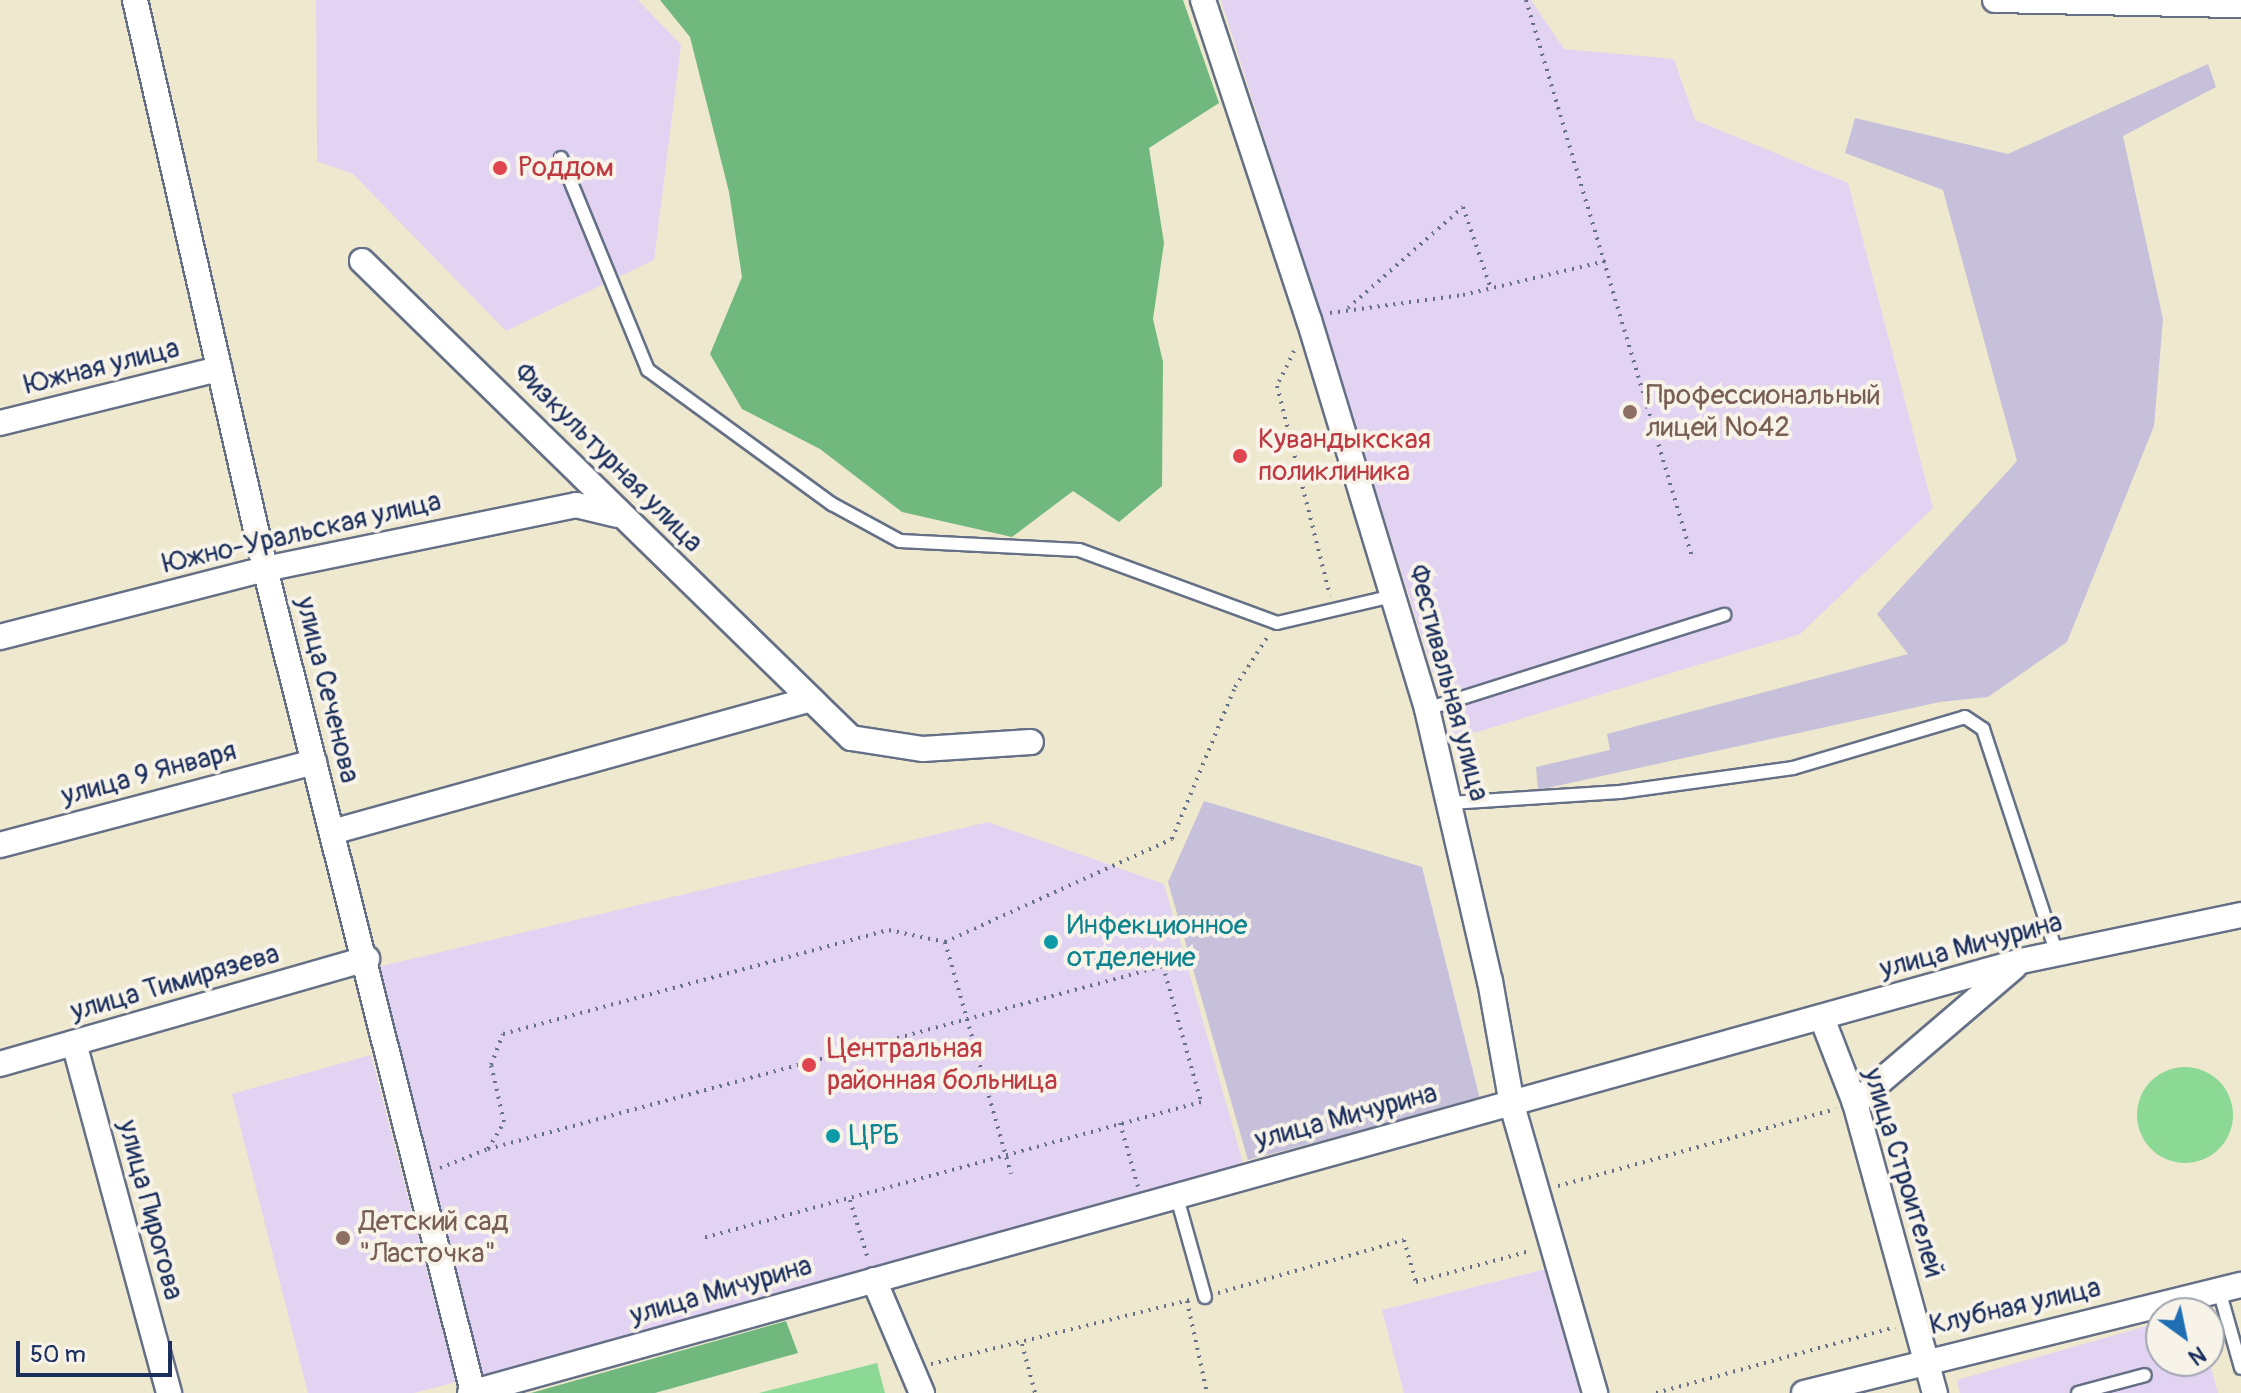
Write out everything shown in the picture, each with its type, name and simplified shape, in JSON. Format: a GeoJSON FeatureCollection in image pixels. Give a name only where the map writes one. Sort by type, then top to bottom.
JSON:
{"type":"FeatureCollection","features":[{"type":"Feature","properties":{"kind":"street","name":"улица Сеченова"},"geometry":{"type":"LineString","coordinates":[[135,0],[265,569],[367,959],[472,1393]]}},
{"type":"Feature","properties":{"kind":"street","name":"Фестивальная улица"},"geometry":{"type":"LineString","coordinates":[[1203,0],[1309,320],[1427,709],[1450,803],[1512,1105],[1595,1393]]}},
{"type":"Feature","properties":{"kind":"street"},"geometry":{"type":"LineString","coordinates":[[1995,0],[2241,5]]}},
{"type":"Feature","properties":{"kind":"street","name":"Физкультурная улица"},"geometry":{"type":"LineString","coordinates":[[362,261],[476,368],[618,515],[851,738],[923,749],[1031,742]]}},
{"type":"Feature","properties":{"kind":"street","name":"Южная улица"},"geometry":{"type":"LineString","coordinates":[[0,423],[219,369]]}},
{"type":"Feature","properties":{"kind":"street","name":"Южно-Уральская улица"},"geometry":{"type":"LineString","coordinates":[[0,637],[265,569],[576,505],[618,515]]}},
{"type":"Feature","properties":{"kind":"street"},"geometry":{"type":"LineString","coordinates":[[332,832],[808,700]]}},
{"type":"Feature","properties":{"kind":"street","name":"улица 9 Января"},"geometry":{"type":"LineString","coordinates":[[0,845],[314,762]]}},
{"type":"Feature","properties":{"kind":"street","name":"улица Мичурина"},"geometry":{"type":"LineString","coordinates":[[472,1393],[1176,1194],[1512,1105],[2021,961],[2241,915]]}},
{"type":"Feature","properties":{"kind":"street","name":"улица Тимирязева"},"geometry":{"type":"LineString","coordinates":[[0,1064],[367,959]]}},
{"type":"Feature","properties":{"kind":"street"},"geometry":{"type":"LineString","coordinates":[[1855,1103],[2021,961]]}},
{"type":"Feature","properties":{"kind":"street","name":"улица Строителей"},"geometry":{"type":"LineString","coordinates":[[1822,1018],[1855,1103],[1935,1393]]}},
{"type":"Feature","properties":{"kind":"street","name":"улица Пирогова"},"geometry":{"type":"LineString","coordinates":[[74,1043],[169,1393]]}},
{"type":"Feature","properties":{"kind":"street"},"geometry":{"type":"LineString","coordinates":[[874,1280],[915,1368],[922,1393]]}},
{"type":"Feature","properties":{"kind":"street","name":"Клубная улица"},"geometry":{"type":"LineString","coordinates":[[1804,1393],[1927,1359],[2230,1288]]}},
{"type":"Feature","properties":{"kind":"lane"},"geometry":{"type":"LineString","coordinates":[[561,158],[648,370],[832,504],[900,541],[1079,550],[1277,623],[1333,606],[1393,596]]}},
{"type":"Feature","properties":{"kind":"lane"},"geometry":{"type":"LineString","coordinates":[[1427,709],[1724,615]]}},
{"type":"Feature","properties":{"kind":"lane"},"geometry":{"type":"LineString","coordinates":[[1450,803],[1620,792],[1793,768],[1965,717],[1983,729],[2057,954]]}},
{"type":"Feature","properties":{"kind":"lane"},"geometry":{"type":"LineString","coordinates":[[1176,1194],[1205,1297]]}},
{"type":"Feature","properties":{"kind":"lane"},"geometry":{"type":"LineString","coordinates":[[2230,1288],[2241,1368]]}},
{"type":"Feature","properties":{"kind":"lane"},"geometry":{"type":"LineString","coordinates":[[2078,1393],[2145,1375]]}},
{"type":"Feature","properties":{"kind":"path"},"geometry":{"type":"LineString","coordinates":[[1526,0],[1692,557]]}},
{"type":"Feature","properties":{"kind":"path"},"geometry":{"type":"LineString","coordinates":[[1348,308],[1463,207],[1490,286]]}},
{"type":"Feature","properties":{"kind":"path"},"geometry":{"type":"LineString","coordinates":[[1333,606],[1277,386],[1309,320],[1348,308],[1463,295],[1490,286],[1606,261]]}},
{"type":"Feature","properties":{"kind":"path"},"geometry":{"type":"LineString","coordinates":[[488,1149],[504,1122],[491,1065],[503,1034],[889,930],[945,942],[1172,839],[1235,687],[1277,623]]}},
{"type":"Feature","properties":{"kind":"path"},"geometry":{"type":"LineString","coordinates":[[945,942],[1011,1174]]}},
{"type":"Feature","properties":{"kind":"path"},"geometry":{"type":"LineString","coordinates":[[419,1176],[488,1149],[1163,966],[1201,1102],[703,1238]]}},
{"type":"Feature","properties":{"kind":"path"},"geometry":{"type":"LineString","coordinates":[[1537,1192],[1855,1103]]}},
{"type":"Feature","properties":{"kind":"path"},"geometry":{"type":"LineString","coordinates":[[1120,1123],[1142,1204]]}},
{"type":"Feature","properties":{"kind":"path"},"geometry":{"type":"LineString","coordinates":[[850,1200],[874,1280]]}},
{"type":"Feature","properties":{"kind":"path"},"geometry":{"type":"LineString","coordinates":[[915,1368],[1205,1297],[1404,1240],[1416,1282],[1552,1245]]}},
{"type":"Feature","properties":{"kind":"path"},"geometry":{"type":"LineString","coordinates":[[1187,1301],[1207,1393]]}},
{"type":"Feature","properties":{"kind":"path"},"geometry":{"type":"LineString","coordinates":[[1656,1393],[1916,1322]]}},
{"type":"Feature","properties":{"kind":"path"},"geometry":{"type":"LineString","coordinates":[[1022,1344],[1035,1393]]}},
{"type":"Feature","properties":{"kind":"shaded area","name":"Роддом"},"geometry":{"type":"Polygon","coordinates":[[[316,0],[638,0],[681,45],[654,260],[506,331],[353,174],[317,161],[316,0]]]}},
{"type":"Feature","properties":{"kind":"shaded area","name":"Профессиональный лицей №42"},"geometry":{"type":"Polygon","coordinates":[[[1221,0],[1531,0],[1564,49],[1674,59],[1695,120],[1848,183],[1933,508],[1800,634],[1454,739],[1221,0]]]}},
{"type":"Feature","properties":{"kind":"shaded area"},"geometry":{"type":"Polygon","coordinates":[[[2208,64],[2216,87],[2123,136],[2163,319],[2154,426],[2067,642],[1988,697],[1940,702],[1538,790],[1536,767],[1610,750],[1607,734],[1908,654],[1877,614],[2017,461],[1943,190],[1845,153],[1855,118],[2008,154],[2208,64]]]}},
{"type":"Feature","properties":{"kind":"shaded area"},"geometry":{"type":"Polygon","coordinates":[[[1204,801],[1422,867],[1480,1099],[1248,1160],[1168,882],[1204,801]]]}},
{"type":"Feature","properties":{"kind":"shaded area","name":"Центральная районная больница"},"geometry":{"type":"Polygon","coordinates":[[[988,822],[1164,884],[1243,1163],[479,1380],[378,967],[988,822]]]}},
{"type":"Feature","properties":{"kind":"shaded area","name":"Детский сад \"Ласточка\""},"geometry":{"type":"Polygon","coordinates":[[[371,1055],[456,1382],[414,1393],[308,1393],[232,1094],[371,1055]]]}},
{"type":"Feature","properties":{"kind":"shaded area"},"geometry":{"type":"Polygon","coordinates":[[[1546,1269],[1581,1393],[1404,1393],[1382,1310],[1546,1269]]]}},
{"type":"Feature","properties":{"kind":"shaded area"},"geometry":{"type":"Polygon","coordinates":[[[2145,1327],[2145,1377],[2214,1377],[2218,1393],[1960,1393],[1957,1380],[2145,1327]]]}},
{"type":"Feature","properties":{"kind":"green space"},"geometry":{"type":"Polygon","coordinates":[[[660,0],[1183,0],[1219,103],[1149,148],[1164,243],[1153,319],[1163,362],[1162,486],[1119,522],[1073,491],[1012,537],[902,512],[820,449],[742,409],[710,354],[742,277],[729,192],[690,37],[660,0]]]}},
{"type":"Feature","properties":{"kind":"green space"},"geometry":{"type":"Polygon","coordinates":[[[2185,1067],[2204,1070],[2219,1081],[2230,1096],[2233,1115],[2230,1134],[2219,1149],[2204,1160],[2185,1163],[2166,1160],[2151,1149],[2140,1134],[2137,1115],[2140,1096],[2151,1081],[2166,1070],[2185,1067]]]}},
{"type":"Feature","properties":{"kind":"green space"},"geometry":{"type":"Polygon","coordinates":[[[786,1321],[798,1353],[655,1393],[531,1393],[786,1321]]]}},
{"type":"Feature","properties":{"kind":"green space"},"geometry":{"type":"Polygon","coordinates":[[[877,1363],[885,1393],[759,1393],[877,1363]]]}},
{"type":"Feature","properties":{"kind":"place","name":"Роддом"},"geometry":{"type":"Point","coordinates":[500,168]}},
{"type":"Feature","properties":{"kind":"place","name":"Профессиональный лицей №42"},"geometry":{"type":"Point","coordinates":[1630,412]}},
{"type":"Feature","properties":{"kind":"place","name":"Кувандыкская поликлиника"},"geometry":{"type":"Point","coordinates":[1240,456]}},
{"type":"Feature","properties":{"kind":"place","name":"Инфекционное отделение"},"geometry":{"type":"Point","coordinates":[1051,942]}},
{"type":"Feature","properties":{"kind":"place","name":"Центральная районная больница"},"geometry":{"type":"Point","coordinates":[809,1065]}},
{"type":"Feature","properties":{"kind":"place","name":"ЦРБ"},"geometry":{"type":"Point","coordinates":[833,1136]}},
{"type":"Feature","properties":{"kind":"place","name":"Детский сад \"Ласточка\""},"geometry":{"type":"Point","coordinates":[343,1238]}}]}
